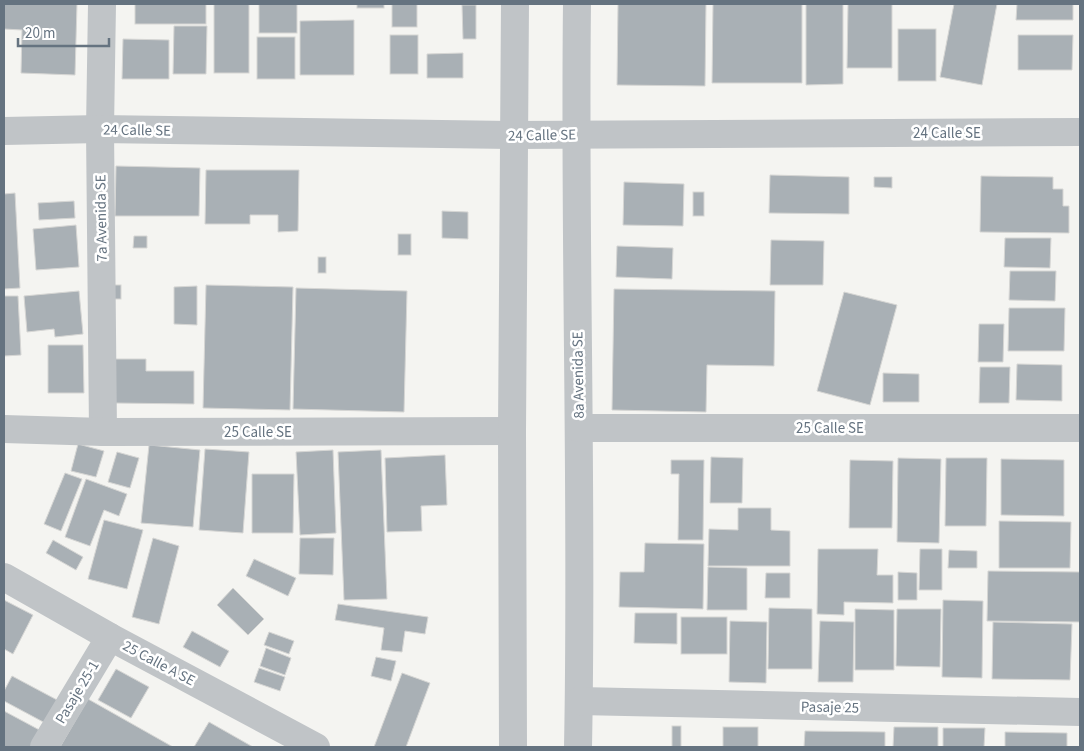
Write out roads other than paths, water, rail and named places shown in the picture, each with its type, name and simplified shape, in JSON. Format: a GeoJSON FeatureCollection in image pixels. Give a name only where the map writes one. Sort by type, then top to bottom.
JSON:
{"type":"FeatureCollection","features":[{"type":"Feature","properties":{"kind":"street","name":"7a Avenida SE"},"geometry":{"type":"LineString","coordinates":[[102,4],[100,129],[103,432]]}},
{"type":"Feature","properties":{"kind":"street"},"geometry":{"type":"LineString","coordinates":[[513,747],[514,4]]}},
{"type":"Feature","properties":{"kind":"street","name":"8a Avenida SE"},"geometry":{"type":"LineString","coordinates":[[577,4],[578,747]]}},
{"type":"Feature","properties":{"kind":"street","name":"24 Calle SE"},"geometry":{"type":"LineString","coordinates":[[4,131],[100,129],[513,135],[1080,132]]}},
{"type":"Feature","properties":{"kind":"street","name":"25 Calle SE"},"geometry":{"type":"LineString","coordinates":[[579,428],[1080,428]]}},
{"type":"Feature","properties":{"kind":"street","name":"25 Calle SE"},"geometry":{"type":"LineString","coordinates":[[4,429],[103,432],[512,431]]}},
{"type":"Feature","properties":{"kind":"street","name":"25 Calle A SE"},"geometry":{"type":"LineString","coordinates":[[4,577],[110,637],[316,747]]}},
{"type":"Feature","properties":{"kind":"street","name":"Pasaje 25-1"},"geometry":{"type":"LineString","coordinates":[[44,747],[110,637]]}},
{"type":"Feature","properties":{"kind":"street","name":"Pasaje 25"},"geometry":{"type":"LineString","coordinates":[[579,702],[1080,712]]}}]}
